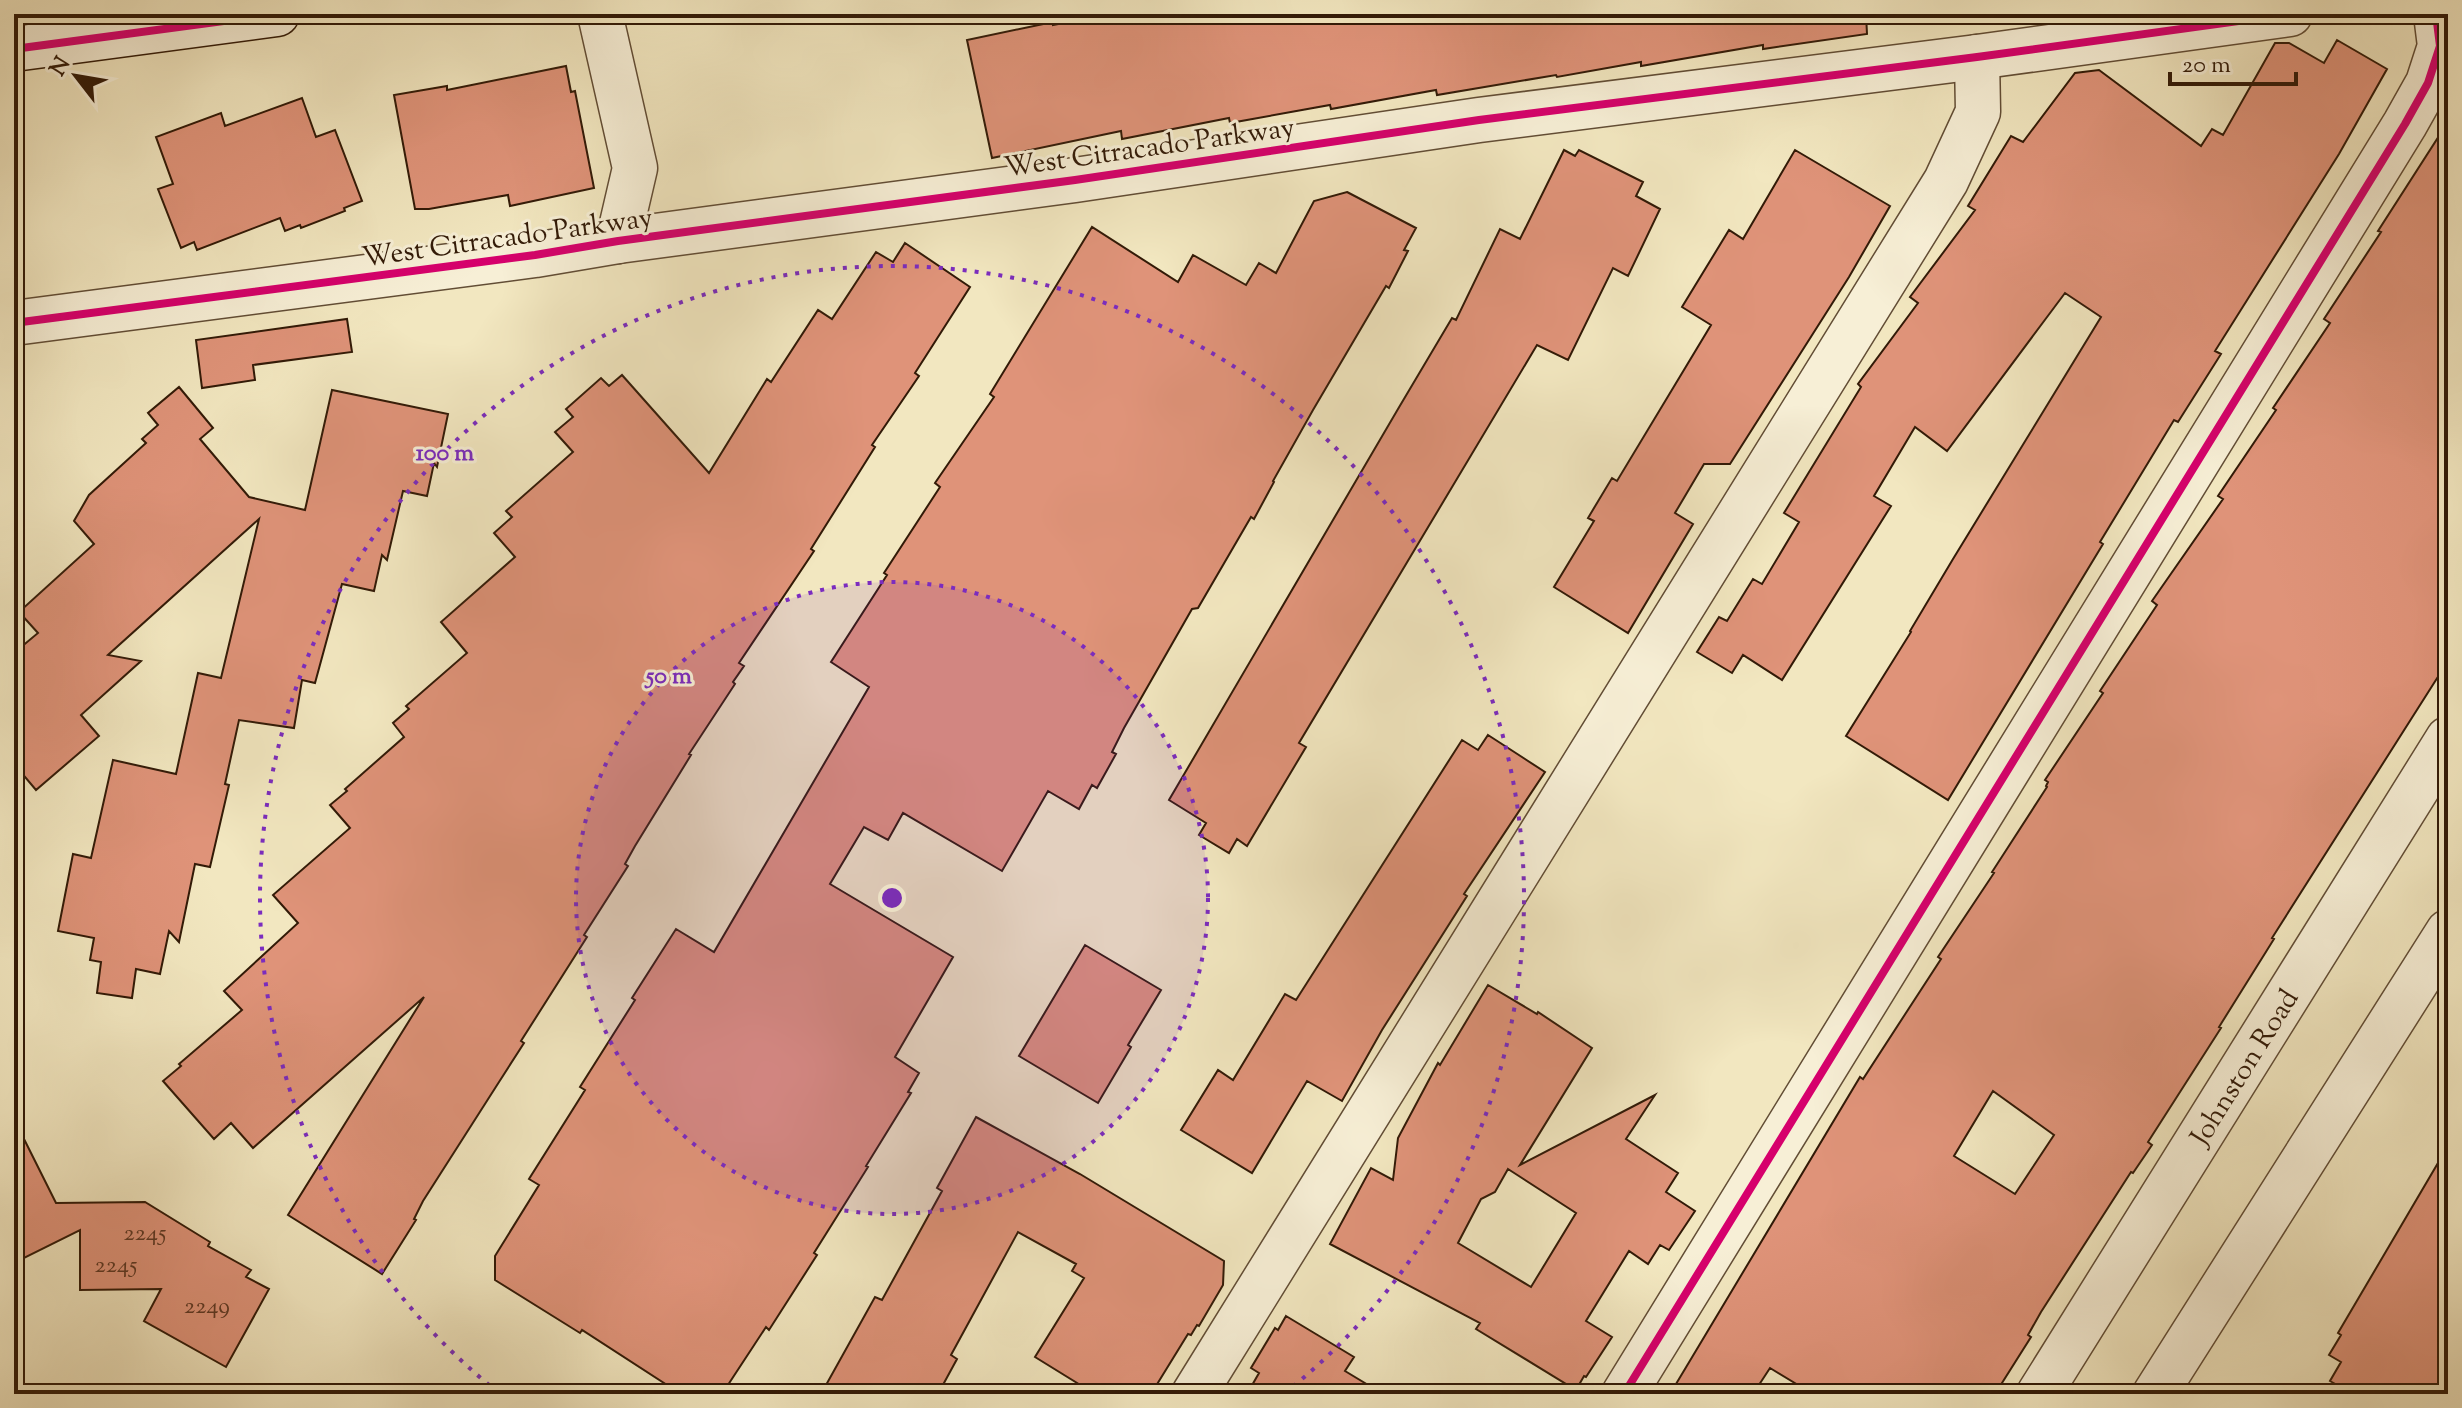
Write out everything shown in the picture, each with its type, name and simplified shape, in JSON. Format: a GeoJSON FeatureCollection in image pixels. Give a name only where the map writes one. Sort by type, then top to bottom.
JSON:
{"type":"FeatureCollection","features":[{"type":"Feature","properties":{"kind":"street"},"geometry":{"type":"LineString","coordinates":[[14,49],[277,14]]}},
{"type":"Feature","properties":{"kind":"street"},"geometry":{"type":"LineString","coordinates":[[600,14],[635,168],[618,241]]}},
{"type":"Feature","properties":{"kind":"street","name":"West Citracado Parkway"},"geometry":{"type":"LineString","coordinates":[[14,323],[535,255],[1479,120],[2290,14]]}},
{"type":"Feature","properties":{"kind":"street"},"geometry":{"type":"LineString","coordinates":[[1624,1394],[2405,124],[2428,83],[2440,46],[2436,14]]}},
{"type":"Feature","properties":{"kind":"street"},"geometry":{"type":"LineString","coordinates":[[1194,1394],[1946,181],[1978,112],[1977,57]]}},
{"type":"Feature","properties":{"kind":"street","name":"Johnston Road"},"geometry":{"type":"LineString","coordinates":[[2039,1394],[2448,739]]}},
{"type":"Feature","properties":{"kind":"street"},"geometry":{"type":"LineString","coordinates":[[2155,1394],[2448,932]]}},
{"type":"Feature","properties":{"kind":"building"},"geometry":{"type":"Polygon","coordinates":[[[1111,14],[1866,14],[1867,34],[1763,49],[1763,45],[1641,66],[1641,62],[1437,95],[1436,90],[1230,123],[1229,118],[1122,139],[1121,131],[992,158],[967,40],[1053,22],[1053,25],[1111,14]]]}},
{"type":"Feature","properties":{"kind":"building"},"geometry":{"type":"Polygon","coordinates":[[[2337,40],[2387,69],[2339,154],[2215,351],[2221,354],[2178,422],[2174,420],[1948,800],[1846,736],[2101,317],[2065,293],[1947,451],[1915,427],[1874,496],[1891,506],[1782,680],[1743,655],[1732,673],[1697,652],[1719,617],[1727,621],[1753,579],[1762,584],[1799,522],[1784,513],[1861,387],[1858,384],[1918,303],[1910,297],[1975,210],[1968,206],[2011,136],[2023,142],[2075,73],[2099,70],[2201,146],[2212,129],[2223,135],[2275,43],[2289,43],[2324,63],[2337,40]]]}},
{"type":"Feature","properties":{"kind":"building"},"geometry":{"type":"Polygon","coordinates":[[[566,66],[571,92],[575,91],[594,188],[510,206],[508,195],[415,209],[394,95],[447,86],[447,90],[566,66]]]}},
{"type":"Feature","properties":{"kind":"building"},"geometry":{"type":"Polygon","coordinates":[[[302,98],[316,137],[335,130],[362,201],[301,228],[300,225],[285,231],[280,218],[197,250],[194,242],[181,248],[158,189],[173,184],[156,137],[221,113],[225,126],[302,98]]]}},
{"type":"Feature","properties":{"kind":"building"},"geometry":{"type":"Polygon","coordinates":[[[2448,122],[2448,661],[2272,938],[2221,1028],[2148,1142],[2152,1145],[2131,1172],[2041,1312],[2028,1335],[2031,1337],[1995,1394],[1813,1394],[1770,1368],[1753,1394],[1670,1394],[1860,1077],[1863,1079],[1941,959],[1938,957],[2047,787],[2045,780],[2157,605],[2152,601],[2223,499],[2218,496],[2330,323],[2324,319],[2381,232],[2378,231],[2448,122]],[[1993,1091],[1954,1156],[2015,1194],[2054,1135],[1993,1091]]]}},
{"type":"Feature","properties":{"kind":"building"},"geometry":{"type":"Polygon","coordinates":[[[1564,150],[1575,156],[1579,150],[1643,182],[1636,196],[1660,209],[1628,276],[1613,268],[1568,360],[1537,345],[1299,743],[1306,747],[1247,846],[1237,839],[1229,853],[1199,835],[1206,823],[1169,800],[1452,318],[1456,320],[1500,229],[1520,239],[1564,150]]]}},
{"type":"Feature","properties":{"kind":"building"},"geometry":{"type":"Polygon","coordinates":[[[1795,150],[1890,206],[1849,277],[1730,464],[1704,464],[1675,513],[1693,524],[1628,633],[1554,587],[1594,521],[1588,518],[1612,478],[1617,481],[1711,325],[1682,307],[1729,230],[1743,239],[1795,150]]]}},
{"type":"Feature","properties":{"kind":"building"},"geometry":{"type":"Polygon","coordinates":[[[1347,192],[1416,228],[1404,250],[1408,251],[1389,288],[1386,286],[1313,410],[1254,519],[1251,517],[1198,608],[1192,609],[1124,728],[1112,752],[1116,754],[1097,788],[1092,785],[1079,809],[1048,791],[1002,871],[903,813],[888,840],[864,827],[830,884],[953,957],[895,1057],[919,1073],[908,1092],[911,1093],[814,1253],[817,1255],[769,1330],[766,1327],[722,1394],[681,1394],[582,1330],[580,1333],[495,1280],[495,1256],[539,1185],[529,1179],[585,1090],[580,1087],[635,1000],[632,998],[676,929],[714,952],[869,687],[831,662],[940,487],[935,483],[994,397],[990,394],[1092,227],[1178,282],[1193,255],[1246,285],[1259,263],[1276,273],[1314,201],[1347,192]]]}},
{"type":"Feature","properties":{"kind":"building"},"geometry":{"type":"Polygon","coordinates":[[[905,243],[970,287],[915,373],[919,376],[872,445],[875,447],[811,549],[814,551],[739,663],[744,666],[733,682],[735,684],[689,754],[625,864],[628,866],[584,935],[587,937],[521,1041],[524,1043],[423,1201],[416,1220],[382,1274],[288,1215],[424,997],[253,1148],[231,1123],[214,1139],[163,1081],[242,1010],[224,991],[298,923],[273,895],[350,828],[330,805],[404,737],[393,723],[409,709],[406,706],[467,653],[441,622],[515,557],[494,533],[512,517],[506,511],[573,452],[555,432],[573,417],[566,409],[601,378],[609,386],[622,375],[709,473],[767,379],[771,382],[818,310],[832,319],[876,252],[893,262],[905,243]]]}},
{"type":"Feature","properties":{"kind":"building"},"geometry":{"type":"Polygon","coordinates":[[[347,319],[352,352],[253,365],[255,380],[202,388],[196,340],[347,319]]]}},
{"type":"Feature","properties":{"kind":"building"},"geometry":{"type":"Polygon","coordinates":[[[179,387],[213,428],[200,439],[249,497],[305,510],[332,390],[448,414],[437,467],[434,463],[427,496],[403,491],[387,560],[382,555],[374,591],[342,584],[315,683],[302,680],[294,728],[239,720],[225,784],[229,785],[210,867],[195,864],[179,942],[169,931],[160,974],[136,969],[132,998],[97,993],[101,962],[90,960],[94,938],[58,931],[73,854],[91,858],[113,760],[176,774],[198,673],[221,678],[259,519],[108,655],[141,661],[81,715],[99,736],[36,790],[14,764],[14,653],[38,633],[19,612],[94,544],[74,521],[89,495],[146,443],[142,439],[158,425],[148,413],[179,387]]]}},
{"type":"Feature","properties":{"kind":"building"},"geometry":{"type":"Polygon","coordinates":[[[1488,735],[1545,772],[1464,894],[1467,896],[1382,1030],[1342,1101],[1307,1081],[1252,1173],[1181,1130],[1218,1070],[1233,1080],[1285,994],[1296,1000],[1462,740],[1478,750],[1488,735]]]}},
{"type":"Feature","properties":{"kind":"building"},"geometry":{"type":"Polygon","coordinates":[[[1085,945],[1161,990],[1098,1103],[1019,1056],[1085,945]]]}},
{"type":"Feature","properties":{"kind":"building"},"geometry":{"type":"Polygon","coordinates":[[[1488,985],[1538,1012],[1592,1048],[1520,1165],[1655,1095],[1626,1139],[1678,1173],[1666,1192],[1695,1211],[1669,1250],[1660,1245],[1648,1264],[1629,1251],[1586,1321],[1612,1337],[1576,1390],[1476,1329],[1480,1323],[1330,1244],[1371,1168],[1393,1180],[1398,1138],[1438,1063],[1440,1065],[1488,985]],[[1508,1169],[1495,1192],[1481,1199],[1458,1243],[1531,1287],[1576,1213],[1508,1169]]]}},
{"type":"Feature","properties":{"kind":"building"},"geometry":{"type":"Polygon","coordinates":[[[976,1117],[1080,1174],[1224,1261],[1223,1285],[1199,1326],[1191,1335],[1188,1334],[1151,1394],[1095,1394],[1035,1357],[1084,1278],[1072,1271],[1076,1264],[1018,1232],[951,1355],[957,1359],[938,1394],[821,1394],[875,1297],[882,1300],[942,1191],[937,1188],[976,1117]]]}},
{"type":"Feature","properties":{"kind":"building"},"geometry":{"type":"Polygon","coordinates":[[[14,1119],[56,1203],[145,1202],[210,1242],[208,1246],[251,1270],[246,1277],[269,1289],[226,1367],[144,1321],[161,1289],[80,1290],[80,1230],[14,1263],[14,1119]]]}},
{"type":"Feature","properties":{"kind":"building"},"geometry":{"type":"Polygon","coordinates":[[[2448,1146],[2448,1375],[2437,1394],[2353,1394],[2330,1381],[2341,1362],[2329,1355],[2341,1335],[2338,1333],[2448,1146]]]}},
{"type":"Feature","properties":{"kind":"building"},"geometry":{"type":"Polygon","coordinates":[[[1286,1316],[1354,1357],[1345,1371],[1383,1394],[1247,1394],[1259,1373],[1251,1368],[1275,1328],[1278,1330],[1286,1316]]]}},
{"type":"Feature","properties":{"kind":"cycle path"},"geometry":{"type":"LineString","coordinates":[[14,49],[277,14]]}},
{"type":"Feature","properties":{"kind":"cycle path"},"geometry":{"type":"LineString","coordinates":[[14,323],[535,255],[1479,120],[2290,14]]}},
{"type":"Feature","properties":{"kind":"cycle path"},"geometry":{"type":"LineString","coordinates":[[1624,1394],[2405,124],[2428,83],[2440,46],[2436,14]]}}]}
